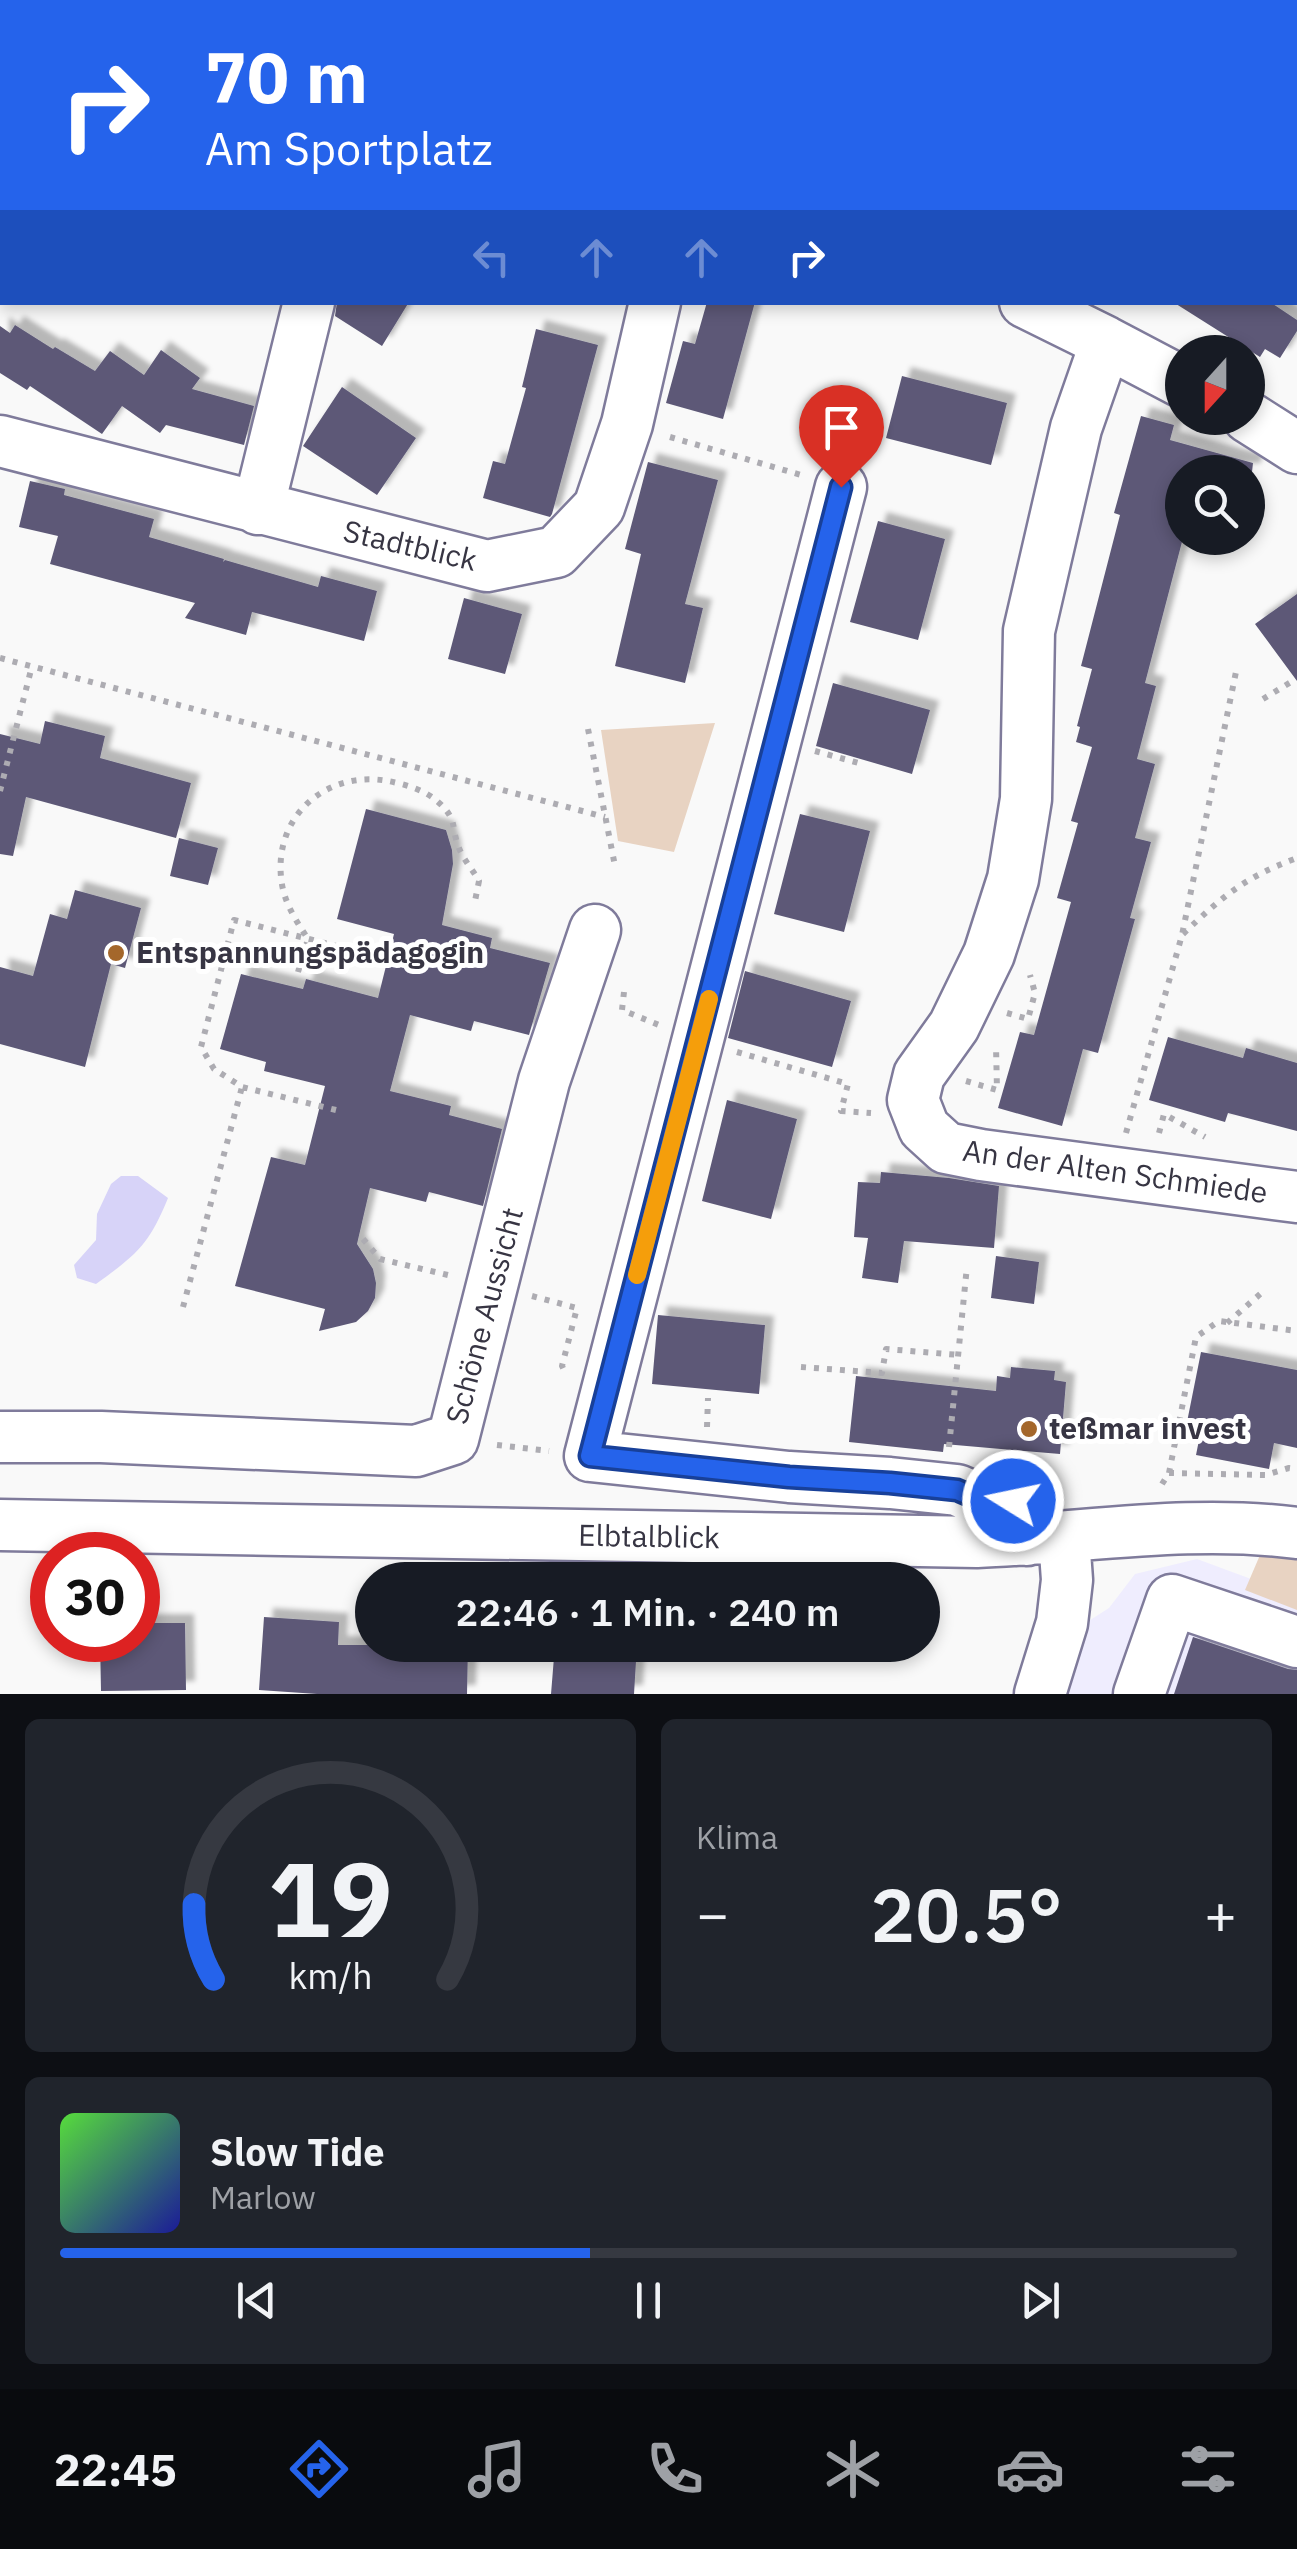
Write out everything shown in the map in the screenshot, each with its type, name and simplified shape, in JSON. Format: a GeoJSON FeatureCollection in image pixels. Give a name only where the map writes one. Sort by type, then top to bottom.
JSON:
{"type":"FeatureCollection","features":[{"type":"Feature","properties":{"kind":"street"},"geometry":{"type":"LineString","coordinates":[[258,509],[308,305]]}},
{"type":"Feature","properties":{"kind":"street","name":"Stadtblick"},"geometry":{"type":"LineString","coordinates":[[0,442],[487,566],[556,552],[598,507],[627,424],[655,305]]}},
{"type":"Feature","properties":{"kind":"street"},"geometry":{"type":"LineString","coordinates":[[1031,305],[1165,373]]}},
{"type":"Feature","properties":{"kind":"street","name":"An der Alten Schmiede"},"geometry":{"type":"LineString","coordinates":[[1106,342],[1076,428],[1029,631],[1026,799],[1013,879],[988,954],[954,1026],[919,1075],[913,1100],[924,1128],[946,1148],[1297,1197]]}},
{"type":"Feature","properties":{"kind":"street"},"geometry":{"type":"LineString","coordinates":[[1265,428],[1297,448]]}},
{"type":"Feature","properties":{"kind":"street"},"geometry":{"type":"LineString","coordinates":[[841,487],[590,1456],[957,1490],[978,1499],[1013,1501],[1046,1539],[1067,1580],[1062,1623],[1040,1694]]}},
{"type":"Feature","properties":{"kind":"street","name":"Schöne Aussicht"},"geometry":{"type":"LineString","coordinates":[[0,1437],[101,1436],[416,1452],[453,1439],[544,1080],[596,930]]}},
{"type":"Feature","properties":{"kind":"street","name":"Elbtalblick"},"geometry":{"type":"LineString","coordinates":[[0,1525],[958,1542],[1176,1528],[1297,1533]]}},
{"type":"Feature","properties":{"kind":"street"},"geometry":{"type":"LineString","coordinates":[[1139,1694],[1172,1600],[1297,1642]]}},
{"type":"Feature","properties":{"kind":"path"},"geometry":{"type":"LineString","coordinates":[[627,424],[841,487]]}},
{"type":"Feature","properties":{"kind":"path"},"geometry":{"type":"LineString","coordinates":[[0,658],[605,817]]}},
{"type":"Feature","properties":{"kind":"path"},"geometry":{"type":"LineString","coordinates":[[0,791],[32,666]]}},
{"type":"Feature","properties":{"kind":"path"},"geometry":{"type":"LineString","coordinates":[[1126,1134],[1182,935],[1236,667]]}},
{"type":"Feature","properties":{"kind":"path"},"geometry":{"type":"LineString","coordinates":[[1263,700],[1296,679]]}},
{"type":"Feature","properties":{"kind":"path"},"geometry":{"type":"LineString","coordinates":[[588,729],[615,866]]}},
{"type":"Feature","properties":{"kind":"path"},"geometry":{"type":"LineString","coordinates":[[298,972],[308,939],[288,908],[280,856],[290,825],[310,800],[338,783],[371,778],[404,784],[435,798],[454,819],[459,848],[479,880],[475,900]]}},
{"type":"Feature","properties":{"kind":"path"},"geometry":{"type":"LineString","coordinates":[[1182,935],[1238,886],[1297,858]]}},
{"type":"Feature","properties":{"kind":"path"},"geometry":{"type":"LineString","coordinates":[[336,1110],[242,1086],[214,1069],[202,1047],[234,920],[380,956]]}},
{"type":"Feature","properties":{"kind":"path"},"geometry":{"type":"LineString","coordinates":[[625,977],[622,1010],[698,1041]]}},
{"type":"Feature","properties":{"kind":"path"},"geometry":{"type":"LineString","coordinates":[[959,1079],[998,1090],[995,1040]]}},
{"type":"Feature","properties":{"kind":"path"},"geometry":{"type":"LineString","coordinates":[[771,1062],[848,1084],[842,1111]]}},
{"type":"Feature","properties":{"kind":"path"},"geometry":{"type":"LineString","coordinates":[[183,1307],[242,1086]]}},
{"type":"Feature","properties":{"kind":"path"},"geometry":{"type":"LineString","coordinates":[[950,1438],[967,1266]]}},
{"type":"Feature","properties":{"kind":"path"},"geometry":{"type":"LineString","coordinates":[[1226,1323],[1266,1288]]}},
{"type":"Feature","properties":{"kind":"path"},"geometry":{"type":"LineString","coordinates":[[1160,1488],[1169,1473],[1196,1337],[1219,1321],[1297,1331]]}},
{"type":"Feature","properties":{"kind":"path"},"geometry":{"type":"LineString","coordinates":[[801,1367],[882,1373],[886,1348],[958,1355]]}},
{"type":"Feature","properties":{"kind":"path"},"geometry":{"type":"LineString","coordinates":[[453,1439],[590,1456]]}},
{"type":"Feature","properties":{"kind":"path"},"geometry":{"type":"LineString","coordinates":[[1169,1473],[1265,1475],[1297,1469]]}},
{"type":"Feature","properties":{"kind":"shaded area"},"geometry":{"type":"Polygon","coordinates":[[[715,723],[674,852],[618,841],[601,730],[715,723]]]}},
{"type":"Feature","properties":{"kind":"shaded area"},"geometry":{"type":"Polygon","coordinates":[[[121,1176],[138,1176],[168,1198],[147,1238],[131,1256],[96,1284],[77,1278],[74,1265],[96,1240],[97,1214],[111,1184],[121,1176]]]}},
{"type":"Feature","properties":{"kind":"shaded area"},"geometry":{"type":"Polygon","coordinates":[[[1263,1548],[1297,1552],[1297,1610],[1245,1590],[1263,1548]]]}},
{"type":"Feature","properties":{"kind":"shaded area"},"geometry":{"type":"Polygon","coordinates":[[[1197,1559],[1297,1596],[1297,1694],[1061,1694],[1084,1624],[1109,1608],[1135,1574],[1197,1559]]]}},
{"type":"Feature","properties":{"kind":"building"},"geometry":{"type":"Polygon","coordinates":[[[337,305],[407,305],[382,346],[335,316],[337,305]]]}},
{"type":"Feature","properties":{"kind":"building"},"geometry":{"type":"Polygon","coordinates":[[[706,305],[754,305],[723,419],[666,403],[683,341],[695,344],[706,305]]]}},
{"type":"Feature","properties":{"kind":"building"},"geometry":{"type":"Polygon","coordinates":[[[1178,305],[1274,305],[1297,320],[1297,331],[1280,358],[1265,349],[1265,335],[1225,335],[1178,305]]]}},
{"type":"Feature","properties":{"kind":"building"},"geometry":{"type":"Polygon","coordinates":[[[15,325],[95,371],[110,351],[144,375],[161,350],[200,378],[192,389],[254,406],[244,445],[166,425],[160,433],[122,406],[102,434],[30,386],[27,390],[0,373],[0,326],[10,333],[15,325]]]}},
{"type":"Feature","properties":{"kind":"building"},"geometry":{"type":"Polygon","coordinates":[[[536,329],[598,345],[550,517],[483,498],[493,461],[505,464],[526,388],[522,387],[536,329]]]}},
{"type":"Feature","properties":{"kind":"building"},"geometry":{"type":"Polygon","coordinates":[[[902,376],[1007,403],[991,465],[886,438],[902,376]]]}},
{"type":"Feature","properties":{"kind":"building"},"geometry":{"type":"Polygon","coordinates":[[[342,387],[416,438],[377,495],[303,446],[342,387]]]}},
{"type":"Feature","properties":{"kind":"building"},"geometry":{"type":"Polygon","coordinates":[[[1141,416],[1165,423],[1165,435],[1171,435],[1170,440],[1224,455],[1165,455],[1165,555],[1179,555],[1145,683],[1156,686],[1137,759],[1155,764],[1135,838],[1151,842],[1130,918],[1135,919],[1098,1053],[1083,1049],[1062,1126],[998,1108],[1020,1032],[1034,1035],[1071,902],[1057,898],[1078,823],[1071,821],[1092,747],[1076,742],[1092,669],[1081,666],[1120,515],[1114,513],[1141,416]]]}},
{"type":"Feature","properties":{"kind":"building"},"geometry":{"type":"Polygon","coordinates":[[[648,462],[718,480],[685,604],[703,608],[685,683],[615,666],[641,554],[625,549],[648,462]]]}},
{"type":"Feature","properties":{"kind":"building"},"geometry":{"type":"Polygon","coordinates":[[[30,481],[65,489],[64,495],[154,519],[149,537],[224,559],[223,562],[318,587],[321,576],[377,591],[364,641],[252,612],[246,635],[185,618],[195,603],[50,564],[58,536],[19,527],[30,481]]]}},
{"type":"Feature","properties":{"kind":"building"},"geometry":{"type":"Polygon","coordinates":[[[878,521],[945,539],[918,640],[850,622],[878,521]]]}},
{"type":"Feature","properties":{"kind":"building"},"geometry":{"type":"Polygon","coordinates":[[[1297,594],[1297,681],[1255,624],[1297,594]]]}},
{"type":"Feature","properties":{"kind":"building"},"geometry":{"type":"Polygon","coordinates":[[[464,598],[522,614],[505,674],[448,659],[464,598]]]}},
{"type":"Feature","properties":{"kind":"building"},"geometry":{"type":"Polygon","coordinates":[[[833,683],[930,710],[912,774],[816,746],[833,683]]]}},
{"type":"Feature","properties":{"kind":"building"},"geometry":{"type":"Polygon","coordinates":[[[45,721],[105,736],[100,758],[191,783],[176,838],[26,797],[13,856],[0,854],[0,734],[40,744],[45,721]]]}},
{"type":"Feature","properties":{"kind":"building"},"geometry":{"type":"Polygon","coordinates":[[[366,809],[446,830],[453,864],[442,925],[492,938],[490,948],[550,963],[529,1035],[474,1021],[471,1031],[410,1015],[390,1091],[451,1106],[449,1115],[502,1129],[483,1206],[429,1192],[426,1202],[370,1188],[357,1244],[373,1269],[375,1298],[356,1322],[319,1331],[325,1309],[235,1286],[271,1157],[305,1165],[325,1086],[264,1071],[266,1062],[220,1049],[241,974],[303,989],[306,979],[378,998],[394,934],[337,919],[366,809]]]}},
{"type":"Feature","properties":{"kind":"building"},"geometry":{"type":"Polygon","coordinates":[[[800,814],[870,831],[844,932],[774,914],[800,814]]]}},
{"type":"Feature","properties":{"kind":"building"},"geometry":{"type":"Polygon","coordinates":[[[179,838],[218,848],[208,885],[170,876],[179,838]]]}},
{"type":"Feature","properties":{"kind":"building"},"geometry":{"type":"Polygon","coordinates":[[[75,890],[141,908],[125,968],[111,964],[85,1067],[0,1044],[0,967],[33,976],[50,914],[67,919],[75,890]]]}},
{"type":"Feature","properties":{"kind":"building"},"geometry":{"type":"Polygon","coordinates":[[[745,971],[851,1001],[832,1067],[728,1038],[745,971]]]}},
{"type":"Feature","properties":{"kind":"building"},"geometry":{"type":"Polygon","coordinates":[[[1168,1037],[1243,1058],[1246,1048],[1297,1063],[1297,1131],[1228,1113],[1225,1122],[1149,1100],[1168,1037]]]}},
{"type":"Feature","properties":{"kind":"building"},"geometry":{"type":"Polygon","coordinates":[[[727,1100],[797,1119],[771,1219],[702,1201],[727,1100]]]}},
{"type":"Feature","properties":{"kind":"building"},"geometry":{"type":"Polygon","coordinates":[[[881,1172],[999,1186],[994,1248],[904,1241],[898,1283],[862,1278],[868,1238],[854,1237],[858,1182],[880,1183],[881,1172]]]}},
{"type":"Feature","properties":{"kind":"building"},"geometry":{"type":"Polygon","coordinates":[[[996,1256],[1039,1262],[1034,1304],[991,1298],[996,1256]]]}},
{"type":"Feature","properties":{"kind":"building"},"geometry":{"type":"Polygon","coordinates":[[[658,1315],[765,1325],[759,1394],[652,1384],[658,1315]]]}},
{"type":"Feature","properties":{"kind":"building"},"geometry":{"type":"Polygon","coordinates":[[[1201,1352],[1297,1370],[1297,1448],[1274,1443],[1269,1469],[1196,1455],[1201,1430],[1186,1427],[1201,1352]]]}},
{"type":"Feature","properties":{"kind":"building"},"geometry":{"type":"Polygon","coordinates":[[[1011,1367],[1055,1371],[1054,1380],[1066,1382],[1060,1454],[944,1444],[943,1452],[849,1442],[856,1376],[996,1391],[997,1376],[1010,1378],[1011,1367]]]}},
{"type":"Feature","properties":{"kind":"building"},"geometry":{"type":"Polygon","coordinates":[[[264,1617],[339,1622],[338,1645],[355,1645],[355,1662],[468,1662],[467,1694],[259,1690],[264,1617]]]}},
{"type":"Feature","properties":{"kind":"building"},"geometry":{"type":"Polygon","coordinates":[[[160,1623],[185,1623],[186,1690],[101,1691],[100,1662],[160,1662],[160,1623]]]}},
{"type":"Feature","properties":{"kind":"building"},"geometry":{"type":"Polygon","coordinates":[[[1193,1637],[1297,1670],[1297,1694],[1174,1694],[1193,1637]]]}},
{"type":"Feature","properties":{"kind":"building"},"geometry":{"type":"Polygon","coordinates":[[[554,1662],[636,1662],[634,1694],[551,1694],[554,1662]]]}},
{"type":"Feature","properties":{"kind":"slow traffic"},"geometry":{"type":"LineString","coordinates":[[637,1275],[709,999]]}},
{"type":"Feature","properties":{"kind":"place","name":"Entspannungspädagogin"},"geometry":{"type":"Point","coordinates":[116,953]}},
{"type":"Feature","properties":{"kind":"place","name":"teßmar invest"},"geometry":{"type":"Point","coordinates":[1029,1429]}},
{"type":"Feature","properties":{"kind":"route"},"geometry":{"type":"LineString","coordinates":[[841,487],[590,1456],[957,1490],[978,1499],[1013,1501]]}}]}
